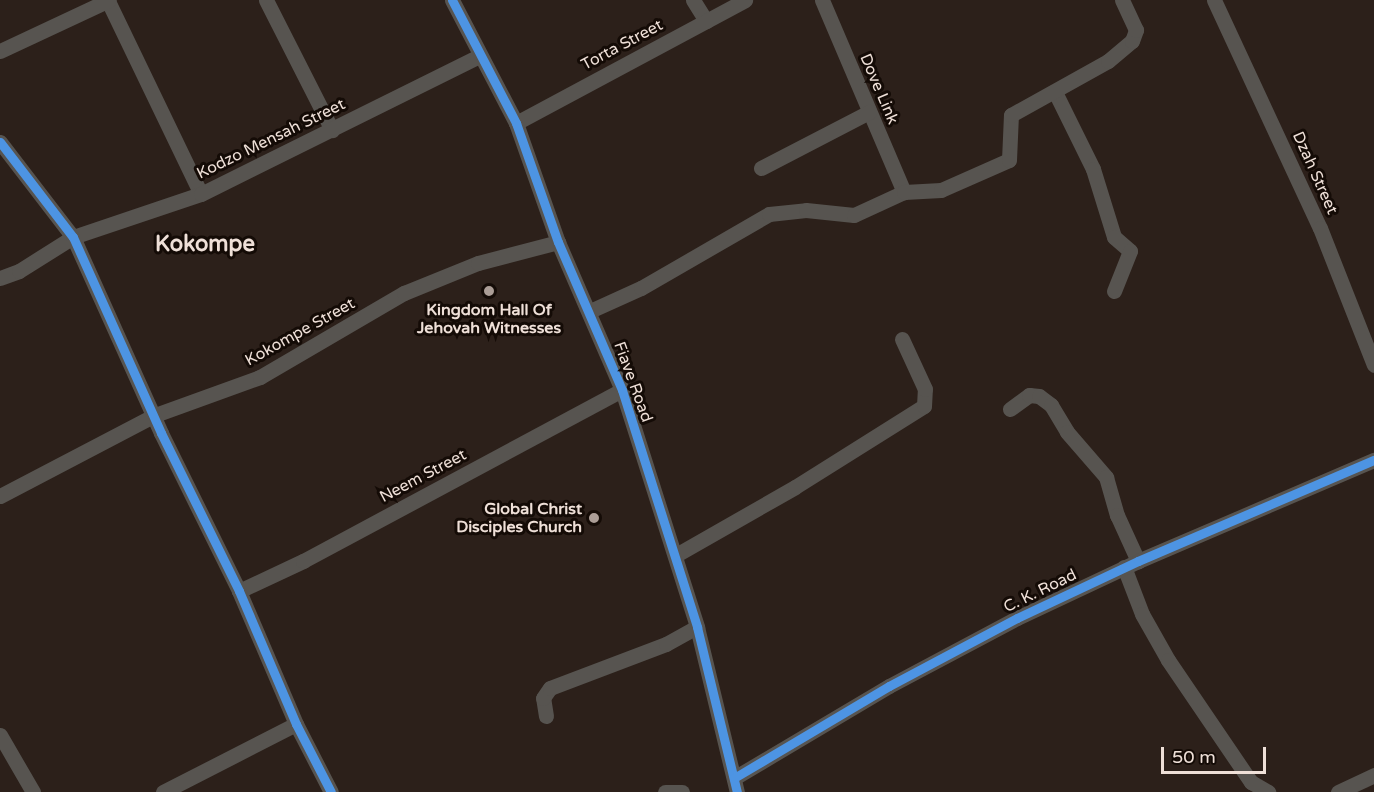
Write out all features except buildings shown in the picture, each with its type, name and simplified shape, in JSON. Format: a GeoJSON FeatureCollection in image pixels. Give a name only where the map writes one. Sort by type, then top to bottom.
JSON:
{"type":"FeatureCollection","features":[{"type":"Feature","properties":{"kind":"street"},"geometry":{"type":"LineString","coordinates":[[0,51],[108,0],[201,194]]}},
{"type":"Feature","properties":{"kind":"street"},"geometry":{"type":"LineString","coordinates":[[266,0],[332,130]]}},
{"type":"Feature","properties":{"kind":"street","name":"Fiave Road"},"geometry":{"type":"LineString","coordinates":[[452,0],[479,57],[516,123],[558,242],[590,311],[622,390],[697,627],[736,785]]}},
{"type":"Feature","properties":{"kind":"street"},"geometry":{"type":"LineString","coordinates":[[693,0],[706,21]]}},
{"type":"Feature","properties":{"kind":"street","name":"Torta Street"},"geometry":{"type":"LineString","coordinates":[[516,123],[745,0]]}},
{"type":"Feature","properties":{"kind":"street","name":"Dove Link"},"geometry":{"type":"LineString","coordinates":[[822,0],[904,192]]}},
{"type":"Feature","properties":{"kind":"street"},"geometry":{"type":"LineString","coordinates":[[590,311],[641,288],[769,214],[806,210],[854,215],[904,192],[941,190],[1008,160],[1011,116],[1123,51],[1132,41],[1136,30],[1122,0]]}},
{"type":"Feature","properties":{"kind":"street","name":"Dzah Street"},"geometry":{"type":"LineString","coordinates":[[1214,0],[1320,228],[1374,365]]}},
{"type":"Feature","properties":{"kind":"street","name":"Kodzo Mensah Street"},"geometry":{"type":"LineString","coordinates":[[0,278],[19,271],[73,237],[201,194],[479,57]]}},
{"type":"Feature","properties":{"kind":"street"},"geometry":{"type":"LineString","coordinates":[[1055,92],[1093,169],[1114,237],[1130,251],[1113,291]]}},
{"type":"Feature","properties":{"kind":"street"},"geometry":{"type":"LineString","coordinates":[[761,168],[869,112]]}},
{"type":"Feature","properties":{"kind":"street"},"geometry":{"type":"LineString","coordinates":[[0,142],[73,237],[239,591],[296,724],[332,792]]}},
{"type":"Feature","properties":{"kind":"street","name":"Kokompe Street"},"geometry":{"type":"LineString","coordinates":[[0,496],[155,415],[260,377],[404,293],[478,263],[558,242]]}},
{"type":"Feature","properties":{"kind":"street"},"geometry":{"type":"LineString","coordinates":[[676,555],[795,488],[924,406],[925,388],[902,339]]}},
{"type":"Feature","properties":{"kind":"street","name":"Neem Street"},"geometry":{"type":"LineString","coordinates":[[239,591],[303,561],[622,390]]}},
{"type":"Feature","properties":{"kind":"street"},"geometry":{"type":"LineString","coordinates":[[1010,409],[1029,395],[1039,396],[1051,405],[1067,432],[1106,477],[1131,564],[1142,614],[1168,660],[1251,782],[1268,792]]}},
{"type":"Feature","properties":{"kind":"street","name":"C. K. Road"},"geometry":{"type":"LineString","coordinates":[[736,785],[950,653],[1131,564],[1374,460]]}},
{"type":"Feature","properties":{"kind":"street"},"geometry":{"type":"LineString","coordinates":[[546,716],[543,698],[550,688],[645,652],[697,627]]}},
{"type":"Feature","properties":{"kind":"street"},"geometry":{"type":"LineString","coordinates":[[163,792],[296,724]]}},
{"type":"Feature","properties":{"kind":"street"},"geometry":{"type":"LineString","coordinates":[[0,735],[33,792]]}},
{"type":"Feature","properties":{"kind":"street"},"geometry":{"type":"LineString","coordinates":[[1338,792],[1374,775]]}},
{"type":"Feature","properties":{"kind":"street"},"geometry":{"type":"LineString","coordinates":[[665,792],[682,792]]}},
{"type":"Feature","properties":{"kind":"cycle path"},"geometry":{"type":"LineString","coordinates":[[452,0],[516,123],[558,242],[622,390],[697,627],[737,792]]}},
{"type":"Feature","properties":{"kind":"cycle path"},"geometry":{"type":"LineString","coordinates":[[0,142],[73,237],[161,433],[239,591],[296,724],[331,792]]}},
{"type":"Feature","properties":{"kind":"cycle path"},"geometry":{"type":"LineString","coordinates":[[734,778],[889,686],[1017,618],[1138,561],[1374,460]]}},
{"type":"Feature","properties":{"kind":"place","name":"Kingdom Hall Of Jehovah Witnesses"},"geometry":{"type":"Point","coordinates":[489,291]}},
{"type":"Feature","properties":{"kind":"place","name":"Global Christ Disciples Church"},"geometry":{"type":"Point","coordinates":[594,518]}},
{"type":"Feature","properties":{"kind":"district","name":"Kokompe"},"geometry":{"type":"Point","coordinates":[205,245]}}]}
